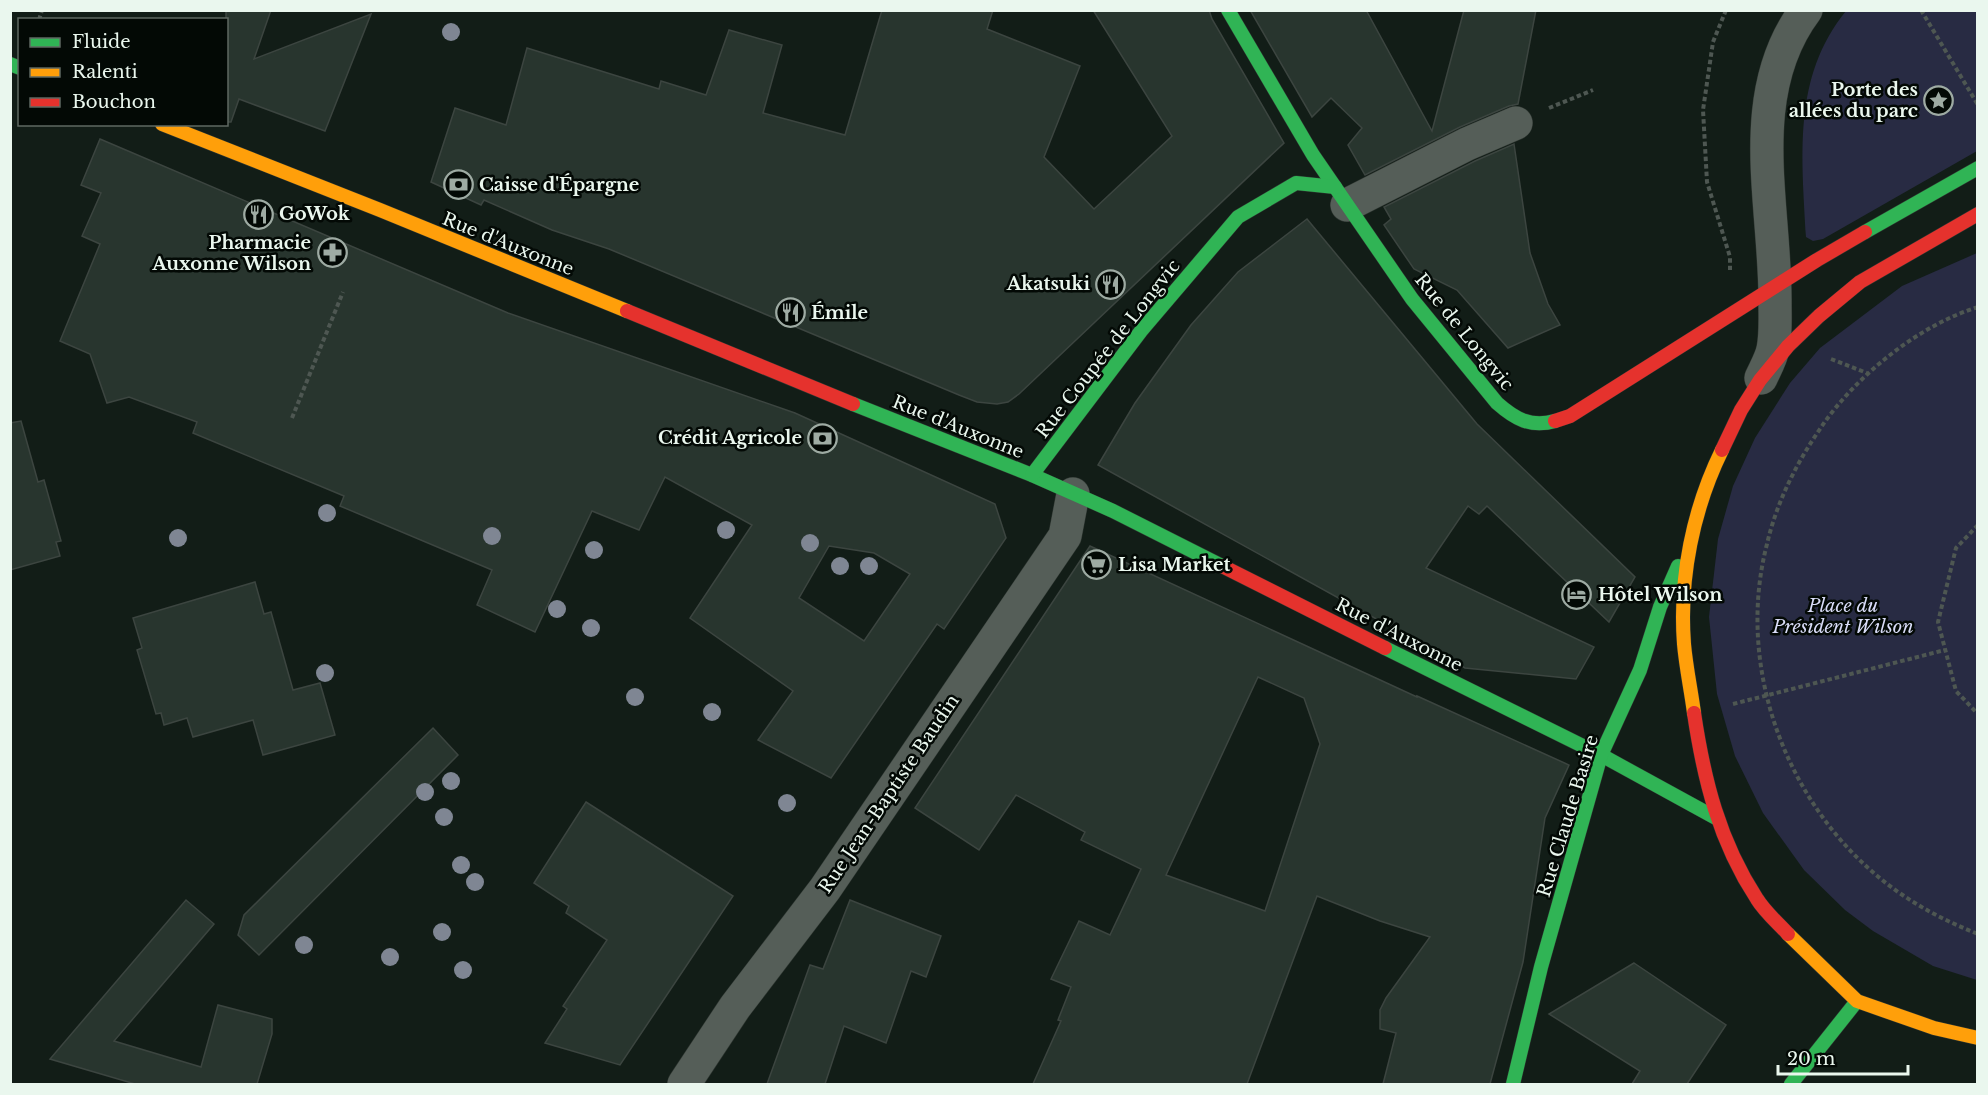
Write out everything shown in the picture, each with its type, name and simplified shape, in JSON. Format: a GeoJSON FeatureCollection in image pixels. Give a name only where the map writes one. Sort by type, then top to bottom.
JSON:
{"type":"FeatureCollection","features":[{"type":"Feature","properties":{"kind":"main road","name":"Rue de Longvic"},"geometry":{"type":"LineString","coordinates":[[1228,10],[1313,155],[1341,196],[1413,299],[1497,403],[1513,418],[1532,425],[1552,423],[1570,416],[1775,286]]}},
{"type":"Feature","properties":{"kind":"main road","name":"Rue d'Auxonne"},"geometry":{"type":"LineString","coordinates":[[167,126],[1032,475],[1113,511],[1601,755],[1716,818]]}},
{"type":"Feature","properties":{"kind":"main road"},"geometry":{"type":"LineString","coordinates":[[1775,286],[1977,168]]}},
{"type":"Feature","properties":{"kind":"main road","name":"Rue Coupée de Longvic"},"geometry":{"type":"LineString","coordinates":[[1032,475],[1141,330],[1238,217],[1296,183],[1341,196]]}},
{"type":"Feature","properties":{"kind":"main road"},"geometry":{"type":"LineString","coordinates":[[1977,213],[1860,282],[1819,316],[1788,346],[1760,381],[1741,410],[1708,478],[1692,531],[1684,598],[1684,643],[1700,752],[1716,818],[1735,861],[1758,901],[1798,945],[1857,1001],[1934,1028],[1977,1038]]}},
{"type":"Feature","properties":{"kind":"main road"},"geometry":{"type":"LineString","coordinates":[[1912,252],[1977,227]]}},
{"type":"Feature","properties":{"kind":"main road","name":"Rue Claude Basire"},"geometry":{"type":"LineString","coordinates":[[1513,1084],[1541,967],[1601,755],[1640,670],[1660,607],[1692,531]]}},
{"type":"Feature","properties":{"kind":"main road"},"geometry":{"type":"LineString","coordinates":[[1791,1084],[1857,1001]]}},
{"type":"Feature","properties":{"kind":"street"},"geometry":{"type":"LineString","coordinates":[[1760,381],[1773,350],[1775,286],[1768,192],[1769,97],[1781,57],[1796,24],[1806,10]]}},
{"type":"Feature","properties":{"kind":"street"},"geometry":{"type":"LineString","coordinates":[[1341,196],[1516,123]]}},
{"type":"Feature","properties":{"kind":"street","name":"Rue Jean-Baptiste Baudin"},"geometry":{"type":"LineString","coordinates":[[684,1084],[735,1007],[825,889],[1065,537],[1073,494]]}},
{"type":"Feature","properties":{"kind":"path"},"geometry":{"type":"LineString","coordinates":[[1726,10],[1713,42],[1703,110],[1707,182],[1730,257],[1730,274]]}},
{"type":"Feature","properties":{"kind":"path"},"geometry":{"type":"LineString","coordinates":[[1921,10],[1977,105]]}},
{"type":"Feature","properties":{"kind":"path"},"geometry":{"type":"LineString","coordinates":[[1516,123],[1593,90]]}},
{"type":"Feature","properties":{"kind":"path"},"geometry":{"type":"LineString","coordinates":[[292,418],[343,292]]}},
{"type":"Feature","properties":{"kind":"path"},"geometry":{"type":"LineString","coordinates":[[1977,307],[1966,310],[1914,338],[1867,373],[1832,410],[1804,452],[1782,497],[1766,545],[1759,595],[1759,635],[1766,696],[1780,741],[1800,783],[1826,822],[1857,858],[1903,895],[1933,914],[1977,934]]}},
{"type":"Feature","properties":{"kind":"path"},"geometry":{"type":"LineString","coordinates":[[1823,355],[1867,373]]}},
{"type":"Feature","properties":{"kind":"path"},"geometry":{"type":"LineString","coordinates":[[1977,525],[1956,549],[1938,622],[1956,691],[1977,714]]}},
{"type":"Feature","properties":{"kind":"path"},"geometry":{"type":"LineString","coordinates":[[1724,706],[1945,650]]}},
{"type":"Feature","properties":{"kind":"green space"},"geometry":{"type":"Polygon","coordinates":[[[1846,11],[1977,11],[1977,151],[1823,239],[1813,241],[1806,237],[1803,177],[1804,119],[1816,63],[1829,36],[1846,11]]]}},
{"type":"Feature","properties":{"kind":"green space","name":"Place du Président Wilson"},"geometry":{"type":"Polygon","coordinates":[[[1977,253],[1977,980],[1933,966],[1873,931],[1845,910],[1804,870],[1763,813],[1735,756],[1717,694],[1709,617],[1718,539],[1733,486],[1755,438],[1790,383],[1820,348],[1902,286],[1977,253]]]}},
{"type":"Feature","properties":{"kind":"building"},"geometry":{"type":"Polygon","coordinates":[[[226,10],[271,10],[254,59],[371,14],[325,131],[239,99],[231,122],[228,122],[228,18],[226,18],[226,10]]]}},
{"type":"Feature","properties":{"kind":"building"},"geometry":{"type":"Polygon","coordinates":[[[882,10],[993,10],[987,29],[1080,66],[1044,157],[1094,209],[1172,136],[1093,10],[1209,10],[1212,19],[1284,143],[1019,394],[1008,402],[997,404],[977,402],[959,395],[609,249],[552,230],[484,200],[481,205],[431,182],[455,108],[506,125],[527,48],[659,89],[661,81],[706,95],[729,30],[782,45],[763,113],[845,135],[882,10]]]}},
{"type":"Feature","properties":{"kind":"building"},"geometry":{"type":"Polygon","coordinates":[[[1250,10],[1366,10],[1432,131],[1464,10],[1536,10],[1518,104],[1460,127],[1365,175],[1348,145],[1362,128],[1331,98],[1312,117],[1250,10]]]}},
{"type":"Feature","properties":{"kind":"building"},"geometry":{"type":"Polygon","coordinates":[[[100,139],[508,313],[795,413],[995,504],[1006,538],[944,629],[937,624],[831,778],[758,740],[793,691],[690,618],[752,525],[665,477],[639,530],[592,511],[535,632],[477,605],[492,570],[340,506],[344,496],[193,433],[197,422],[129,397],[107,403],[90,354],[60,341],[100,244],[82,236],[101,193],[81,185],[100,139]],[[829,546],[799,598],[864,641],[910,574],[874,553],[829,546]]]}},
{"type":"Feature","properties":{"kind":"building"},"geometry":{"type":"Polygon","coordinates":[[[1514,144],[1530,253],[1548,304],[1560,325],[1508,348],[1457,290],[1414,269],[1384,225],[1391,219],[1384,207],[1514,144]]]}},
{"type":"Feature","properties":{"kind":"building"},"geometry":{"type":"Polygon","coordinates":[[[1307,219],[1477,424],[1635,577],[1609,622],[1487,506],[1479,514],[1468,506],[1426,568],[1594,647],[1576,679],[1465,668],[1098,465],[1135,403],[1191,325],[1238,272],[1307,219]]]}},
{"type":"Feature","properties":{"kind":"building"},"geometry":{"type":"Polygon","coordinates":[[[21,421],[38,482],[44,480],[61,541],[56,542],[60,556],[10,570],[10,423],[21,421]]]}},
{"type":"Feature","properties":{"kind":"building"},"geometry":{"type":"Polygon","coordinates":[[[1090,546],[1569,765],[1545,818],[1523,962],[1490,1084],[1383,1084],[1396,1033],[1380,1029],[1380,1010],[1386,998],[1430,937],[1380,921],[1317,896],[1247,1084],[1033,1084],[1061,1021],[1058,1020],[1071,987],[1051,979],[1079,921],[1110,935],[1141,869],[1081,840],[1085,832],[1016,795],[979,850],[915,808],[1090,546]],[[1258,677],[1166,875],[1265,911],[1320,744],[1304,698],[1258,677]]]}},
{"type":"Feature","properties":{"kind":"building"},"geometry":{"type":"Polygon","coordinates":[[[255,582],[264,614],[271,612],[293,690],[320,683],[335,735],[263,755],[253,720],[193,737],[187,718],[164,725],[161,713],[156,714],[137,650],[142,648],[133,618],[255,582]]]}},
{"type":"Feature","properties":{"kind":"building"},"geometry":{"type":"Polygon","coordinates":[[[433,728],[458,755],[259,955],[238,935],[244,915],[433,728]]]}},
{"type":"Feature","properties":{"kind":"building"},"geometry":{"type":"Polygon","coordinates":[[[586,802],[733,896],[620,1065],[545,1043],[567,1009],[563,1006],[607,940],[566,913],[569,906],[534,883],[586,802]]]}},
{"type":"Feature","properties":{"kind":"building"},"geometry":{"type":"Polygon","coordinates":[[[186,900],[214,924],[114,1041],[201,1067],[218,1005],[272,1019],[272,1034],[257,1084],[135,1084],[50,1059],[186,900]]]}},
{"type":"Feature","properties":{"kind":"building"},"geometry":{"type":"Polygon","coordinates":[[[850,900],[941,936],[926,977],[911,971],[886,1043],[844,1026],[825,1084],[767,1084],[810,965],[823,969],[850,900]]]}},
{"type":"Feature","properties":{"kind":"building"},"geometry":{"type":"Polygon","coordinates":[[[1634,963],[1726,1025],[1687,1084],[1632,1084],[1640,1071],[1549,1014],[1634,963]]]}},
{"type":"Feature","properties":{"kind":"traffic: fast"},"geometry":{"type":"LineString","coordinates":[[1228,10],[1313,155],[1412,299],[1497,403],[1510,414],[1524,421],[1531,423],[1555,421]]}},
{"type":"Feature","properties":{"kind":"traffic: fast"},"geometry":{"type":"LineString","coordinates":[[10,64],[18,67]]}},
{"type":"Feature","properties":{"kind":"traffic: fast"},"geometry":{"type":"LineString","coordinates":[[1865,232],[1978,168]]}},
{"type":"Feature","properties":{"kind":"traffic: fast"},"geometry":{"type":"LineString","coordinates":[[1032,475],[1141,331],[1238,217],[1296,183],[1335,187]]}},
{"type":"Feature","properties":{"kind":"traffic: fast"},"geometry":{"type":"LineString","coordinates":[[853,404],[1032,475],[1113,511],[1222,566]]}},
{"type":"Feature","properties":{"kind":"traffic: fast"},"geometry":{"type":"LineString","coordinates":[[1513,1084],[1541,967],[1601,755],[1640,670],[1660,607],[1678,566]]}},
{"type":"Feature","properties":{"kind":"traffic: fast"},"geometry":{"type":"LineString","coordinates":[[1385,648],[1601,755],[1716,818]]}},
{"type":"Feature","properties":{"kind":"traffic: fast"},"geometry":{"type":"LineString","coordinates":[[1791,1084],[1857,1001]]}},
{"type":"Feature","properties":{"kind":"traffic: slow"},"geometry":{"type":"LineString","coordinates":[[167,126],[627,311]]}},
{"type":"Feature","properties":{"kind":"traffic: slow"},"geometry":{"type":"LineString","coordinates":[[1694,713],[1684,644],[1686,569],[1703,496],[1722,450]]}},
{"type":"Feature","properties":{"kind":"traffic: slow"},"geometry":{"type":"LineString","coordinates":[[1788,934],[1857,1001],[1934,1028],[1978,1038]]}},
{"type":"Feature","properties":{"kind":"traffic: jam"},"geometry":{"type":"LineString","coordinates":[[1722,450],[1741,410],[1760,380],[1788,346],[1819,316],[1860,282],[1978,214]]}},
{"type":"Feature","properties":{"kind":"traffic: jam"},"geometry":{"type":"LineString","coordinates":[[1555,421],[1570,416],[1865,232]]}},
{"type":"Feature","properties":{"kind":"traffic: jam"},"geometry":{"type":"LineString","coordinates":[[627,311],[853,404]]}},
{"type":"Feature","properties":{"kind":"traffic: jam"},"geometry":{"type":"LineString","coordinates":[[1222,566],[1385,648]]}},
{"type":"Feature","properties":{"kind":"traffic: jam"},"geometry":{"type":"LineString","coordinates":[[1694,713],[1708,786],[1723,832],[1744,877],[1760,904],[1788,934]]}},
{"type":"Feature","properties":{"kind":"place","name":"Porte des allées du parc"},"geometry":{"type":"Point","coordinates":[1939,100]}},
{"type":"Feature","properties":{"kind":"place","name":"Caisse d'Épargne"},"geometry":{"type":"Point","coordinates":[458,185]}},
{"type":"Feature","properties":{"kind":"place","name":"GoWok"},"geometry":{"type":"Point","coordinates":[258,214]}},
{"type":"Feature","properties":{"kind":"place","name":"Pharmacie Auxonne Wilson"},"geometry":{"type":"Point","coordinates":[332,253]}},
{"type":"Feature","properties":{"kind":"place","name":"Akatsuki"},"geometry":{"type":"Point","coordinates":[1111,284]}},
{"type":"Feature","properties":{"kind":"place","name":"Émile"},"geometry":{"type":"Point","coordinates":[790,313]}},
{"type":"Feature","properties":{"kind":"place","name":"Crédit Agricole"},"geometry":{"type":"Point","coordinates":[823,438]}},
{"type":"Feature","properties":{"kind":"place","name":"Lisa Market"},"geometry":{"type":"Point","coordinates":[1097,565]}},
{"type":"Feature","properties":{"kind":"place","name":"Hôtel Wilson"},"geometry":{"type":"Point","coordinates":[1577,595]}}]}
